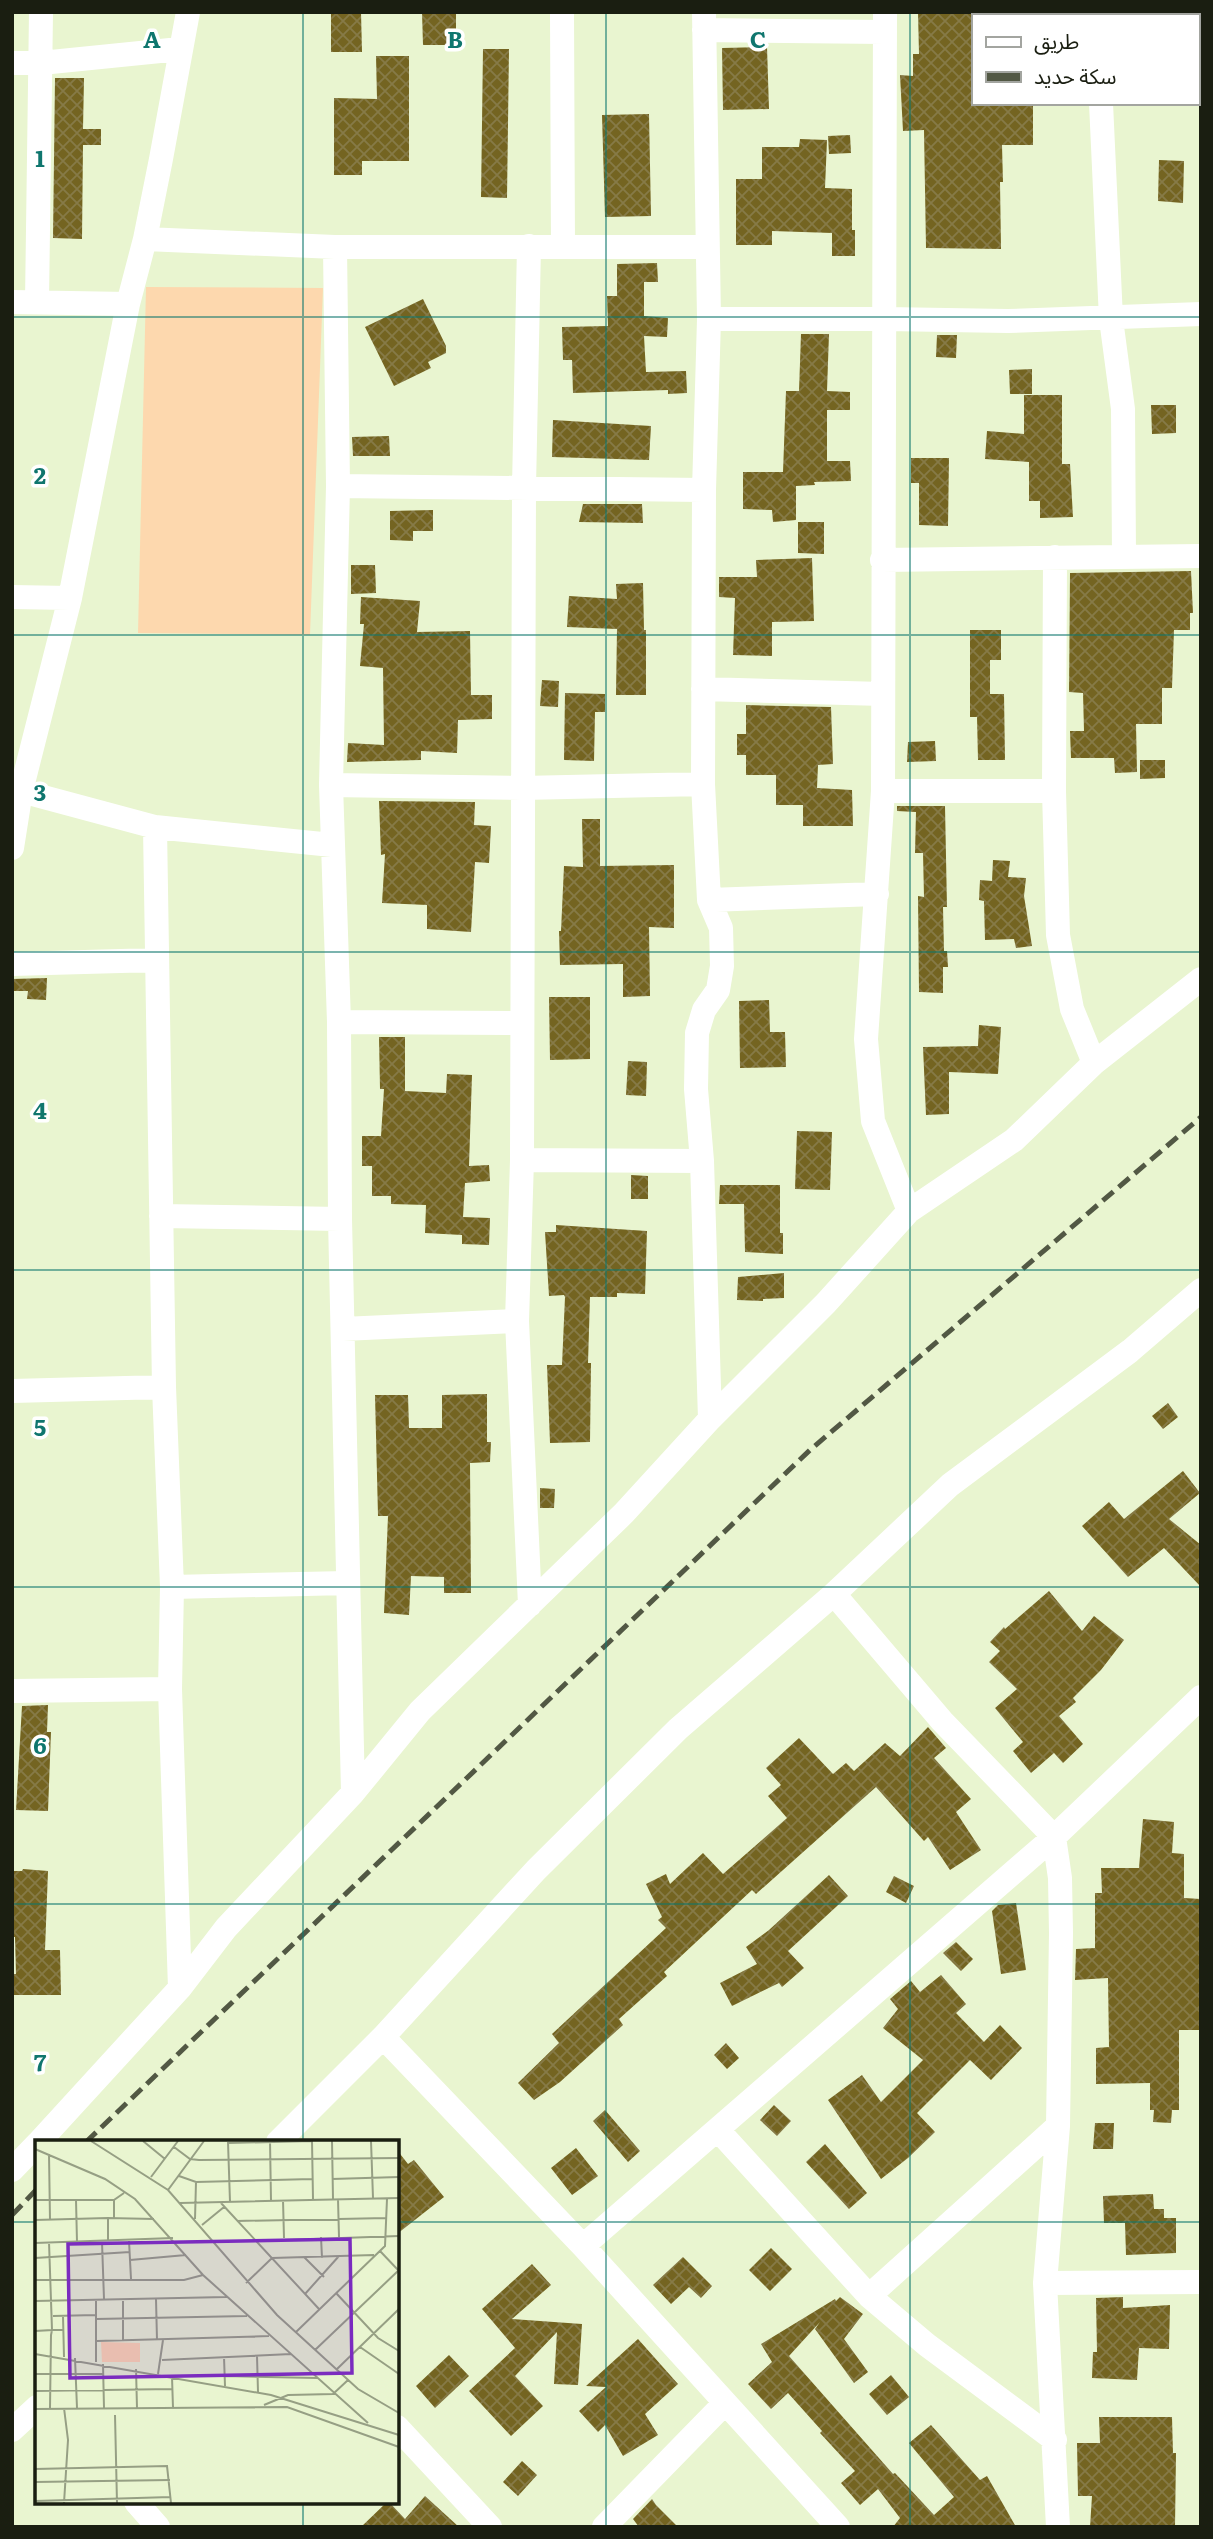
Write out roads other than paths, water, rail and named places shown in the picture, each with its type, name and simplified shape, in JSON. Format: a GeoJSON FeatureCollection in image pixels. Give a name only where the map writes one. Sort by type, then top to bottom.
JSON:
{"type":"FeatureCollection","features":[{"type":"Feature","properties":{"kind":"street"},"geometry":{"type":"LineString","coordinates":[[37,302],[41,12]]}},
{"type":"Feature","properties":{"kind":"street"},"geometry":{"type":"LineString","coordinates":[[12,848],[21,791],[70,598],[128,304],[145,239],[188,12]]}},
{"type":"Feature","properties":{"kind":"street"},"geometry":{"type":"LineString","coordinates":[[562,12],[563,247]]}},
{"type":"Feature","properties":{"kind":"street"},"geometry":{"type":"LineString","coordinates":[[710,1419],[702,1161],[696,1089],[697,1033],[704,1010],[718,990],[722,966],[720,928],[709,900],[703,784],[704,490],[709,319],[704,21],[885,22],[883,791],[866,1039],[873,1121],[909,1211]]}},
{"type":"Feature","properties":{"kind":"street"},"geometry":{"type":"LineString","coordinates":[[12,63],[41,63],[180,49]]}},
{"type":"Feature","properties":{"kind":"street"},"geometry":{"type":"LineString","coordinates":[[1101,105],[1111,319],[1124,409],[1124,557]]}},
{"type":"Feature","properties":{"kind":"street"},"geometry":{"type":"LineString","coordinates":[[145,239],[335,247],[707,247]]}},
{"type":"Feature","properties":{"kind":"street"},"geometry":{"type":"LineString","coordinates":[[529,246],[524,486],[522,1160],[517,1321],[530,1605]]}},
{"type":"Feature","properties":{"kind":"street"},"geometry":{"type":"LineString","coordinates":[[335,247],[338,486],[331,785],[339,1022],[340,1219],[353,1793]]}},
{"type":"Feature","properties":{"kind":"street"},"geometry":{"type":"LineString","coordinates":[[12,302],[128,304]]}},
{"type":"Feature","properties":{"kind":"street"},"geometry":{"type":"LineString","coordinates":[[709,319],[886,318],[1008,321],[1201,314]]}},
{"type":"Feature","properties":{"kind":"street"},"geometry":{"type":"LineString","coordinates":[[338,486],[704,490]]}},
{"type":"Feature","properties":{"kind":"street"},"geometry":{"type":"LineString","coordinates":[[882,560],[1201,556]]}},
{"type":"Feature","properties":{"kind":"street"},"geometry":{"type":"LineString","coordinates":[[1055,557],[1054,791],[1058,935],[1072,1009],[1094,1063]]}},
{"type":"Feature","properties":{"kind":"street"},"geometry":{"type":"LineString","coordinates":[[12,597],[70,598]]}},
{"type":"Feature","properties":{"kind":"street"},"geometry":{"type":"LineString","coordinates":[[703,689],[883,694]]}},
{"type":"Feature","properties":{"kind":"street"},"geometry":{"type":"LineString","coordinates":[[331,785],[522,788],[703,784]]}},
{"type":"Feature","properties":{"kind":"street"},"geometry":{"type":"LineString","coordinates":[[21,791],[155,827],[332,845]]}},
{"type":"Feature","properties":{"kind":"street"},"geometry":{"type":"LineString","coordinates":[[883,791],[1054,791]]}},
{"type":"Feature","properties":{"kind":"street"},"geometry":{"type":"LineString","coordinates":[[155,827],[164,1387],[172,1587],[170,1689],[180,1988]]}},
{"type":"Feature","properties":{"kind":"street"},"geometry":{"type":"LineString","coordinates":[[709,900],[877,894]]}},
{"type":"Feature","properties":{"kind":"street"},"geometry":{"type":"LineString","coordinates":[[12,964],[157,960]]}},
{"type":"Feature","properties":{"kind":"street"},"geometry":{"type":"LineString","coordinates":[[41,2140],[180,1988],[226,1928],[353,1793],[420,1711],[624,1514],[710,1419],[826,1303],[909,1211],[1014,1140],[1094,1063],[1201,979]]}},
{"type":"Feature","properties":{"kind":"street"},"geometry":{"type":"LineString","coordinates":[[339,1022],[523,1023]]}},
{"type":"Feature","properties":{"kind":"street"},"geometry":{"type":"LineString","coordinates":[[522,1160],[702,1161]]}},
{"type":"Feature","properties":{"kind":"street"},"geometry":{"type":"LineString","coordinates":[[162,1216],[340,1219]]}},
{"type":"Feature","properties":{"kind":"street"},"geometry":{"type":"LineString","coordinates":[[280,2140],[383,2037],[536,1870],[678,1729],[834,1594],[950,1485],[1130,1351],[1201,1290]]}},
{"type":"Feature","properties":{"kind":"street"},"geometry":{"type":"LineString","coordinates":[[343,1329],[517,1321]]}},
{"type":"Feature","properties":{"kind":"street"},"geometry":{"type":"LineString","coordinates":[[12,1391],[164,1387]]}},
{"type":"Feature","properties":{"kind":"street"},"geometry":{"type":"LineString","coordinates":[[172,1587],[348,1583]]}},
{"type":"Feature","properties":{"kind":"street"},"geometry":{"type":"LineString","coordinates":[[834,1594],[942,1721],[1054,1837],[1060,1878],[1061,1933],[1058,2126],[1045,2283],[1058,2527]]}},
{"type":"Feature","properties":{"kind":"street"},"geometry":{"type":"LineString","coordinates":[[12,1691],[170,1689]]}},
{"type":"Feature","properties":{"kind":"street"},"geometry":{"type":"LineString","coordinates":[[583,2246],[1054,1837],[1201,1697]]}},
{"type":"Feature","properties":{"kind":"street"},"geometry":{"type":"LineString","coordinates":[[383,2037],[583,2246],[838,2527]]}},
{"type":"Feature","properties":{"kind":"street"},"geometry":{"type":"LineString","coordinates":[[869,2296],[1058,2126]]}},
{"type":"Feature","properties":{"kind":"street"},"geometry":{"type":"LineString","coordinates":[[718,2130],[869,2296],[927,2345],[1055,2440]]}},
{"type":"Feature","properties":{"kind":"street"},"geometry":{"type":"LineString","coordinates":[[12,2170],[35,2146]]}},
{"type":"Feature","properties":{"kind":"street"},"geometry":{"type":"LineString","coordinates":[[1045,2283],[1201,2282]]}},
{"type":"Feature","properties":{"kind":"street"},"geometry":{"type":"LineString","coordinates":[[604,2527],[724,2404]]}},
{"type":"Feature","properties":{"kind":"street"},"geometry":{"type":"LineString","coordinates":[[12,2430],[35,2409]]}},
{"type":"Feature","properties":{"kind":"street"},"geometry":{"type":"LineString","coordinates":[[399,2429],[490,2527]]}},
{"type":"Feature","properties":{"kind":"street"},"geometry":{"type":"LineString","coordinates":[[138,2504],[158,2527]]}},
{"type":"Feature","properties":{"kind":"railway"},"geometry":{"type":"LineString","coordinates":[[88,2140],[810,1450],[1201,1117]]}},
{"type":"Feature","properties":{"kind":"railway"},"geometry":{"type":"LineString","coordinates":[[12,2215],[35,2191]]}}]}
